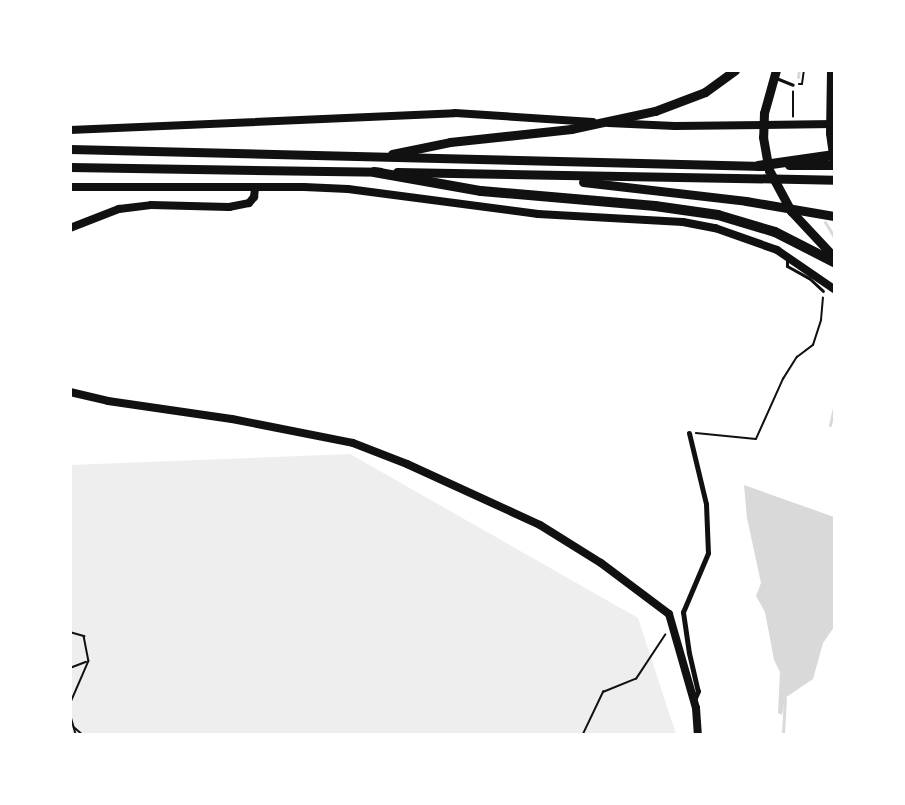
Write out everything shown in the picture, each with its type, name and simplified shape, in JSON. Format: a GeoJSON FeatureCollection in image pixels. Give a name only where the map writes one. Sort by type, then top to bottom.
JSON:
{"type":"FeatureCollection","features":[{"type":"Feature","properties":{"kind":"highway"},"geometry":{"type":"LineString","coordinates":[[375,157],[450,142],[534,134],[655,111],[705,92],[735,70]]}},
{"type":"Feature","properties":{"kind":"highway"},"geometry":{"type":"LineString","coordinates":[[775,70],[764,113],[763,137],[769,170],[792,211],[834,257]]}},
{"type":"Feature","properties":{"kind":"highway"},"geometry":{"type":"LineString","coordinates":[[70,147],[375,157],[758,166],[834,165],[830,133],[831,70]]}},
{"type":"Feature","properties":{"kind":"highway"},"geometry":{"type":"LineString","coordinates":[[758,166],[834,155]]}},
{"type":"Feature","properties":{"kind":"highway"},"geometry":{"type":"LineString","coordinates":[[70,167],[834,180]]}},
{"type":"Feature","properties":{"kind":"highway"},"geometry":{"type":"LineString","coordinates":[[374,172],[481,191],[691,211],[775,232],[834,262]]}},
{"type":"Feature","properties":{"kind":"highway"},"geometry":{"type":"LineString","coordinates":[[536,176],[746,201],[834,216]]}},
{"type":"Feature","properties":{"kind":"main road"},"geometry":{"type":"LineString","coordinates":[[70,130],[455,113],[516,115],[622,124],[834,124]]}},
{"type":"Feature","properties":{"kind":"main road"},"geometry":{"type":"LineString","coordinates":[[70,187],[348,189],[538,214],[683,222],[751,239],[787,256],[834,289]]}},
{"type":"Feature","properties":{"kind":"main road"},"geometry":{"type":"LineString","coordinates":[[70,228],[119,209],[152,205],[230,207],[249,203],[255,196],[255,189]]}},
{"type":"Feature","properties":{"kind":"main road"},"geometry":{"type":"LineString","coordinates":[[71,393],[232,419],[353,443],[380,452],[540,525],[601,563],[669,614],[694,700],[698,735]]}},
{"type":"Feature","properties":{"kind":"street"},"geometry":{"type":"LineString","coordinates":[[689,433],[706,504],[708,553],[683,612],[698,691],[694,700]]}},
{"type":"Feature","properties":{"kind":"lane"},"geometry":{"type":"LineString","coordinates":[[775,70],[778,72],[775,79],[793,84]]}},
{"type":"Feature","properties":{"kind":"lane"},"geometry":{"type":"LineString","coordinates":[[787,256],[787,266],[809,278],[823,291]]}},
{"type":"Feature","properties":{"kind":"path"},"geometry":{"type":"LineString","coordinates":[[800,84],[804,70]]}},
{"type":"Feature","properties":{"kind":"path"},"geometry":{"type":"LineString","coordinates":[[793,84],[793,121]]}},
{"type":"Feature","properties":{"kind":"path"},"geometry":{"type":"LineString","coordinates":[[689,433],[756,439],[783,379],[797,357],[813,345],[824,308],[823,291]]}},
{"type":"Feature","properties":{"kind":"path"},"geometry":{"type":"LineString","coordinates":[[583,735],[603,693],[636,679],[673,624]]}},
{"type":"Feature","properties":{"kind":"path"},"geometry":{"type":"LineString","coordinates":[[70,632],[84,636],[88,661],[70,705]]}},
{"type":"Feature","properties":{"kind":"path"},"geometry":{"type":"LineString","coordinates":[[70,669],[88,661]]}},
{"type":"Feature","properties":{"kind":"path"},"geometry":{"type":"LineString","coordinates":[[70,713],[76,735]]}},
{"type":"Feature","properties":{"kind":"path"},"geometry":{"type":"LineString","coordinates":[[74,726],[82,735]]}},
{"type":"Feature","properties":{"kind":"shaded area"},"geometry":{"type":"Polygon","coordinates":[[[350,454],[638,618],[676,734],[71,734],[70,465],[350,454]]]}},
{"type":"Feature","properties":{"kind":"shaded area"},"geometry":{"type":"Polygon","coordinates":[[[744,485],[834,517],[834,627],[823,643],[813,679],[785,698],[782,715],[778,713],[780,672],[774,660],[765,612],[756,596],[761,583],[747,518],[744,485]]]}},
{"type":"Feature","properties":{"kind":"waterway"},"geometry":{"type":"LineString","coordinates":[[798,77],[799,70]]}},
{"type":"Feature","properties":{"kind":"waterway"},"geometry":{"type":"LineString","coordinates":[[825,222],[834,237]]}},
{"type":"Feature","properties":{"kind":"waterway"},"geometry":{"type":"LineString","coordinates":[[830,425],[834,408]]}},
{"type":"Feature","properties":{"kind":"waterway"},"geometry":{"type":"LineString","coordinates":[[783,734],[785,698]]}}]}
